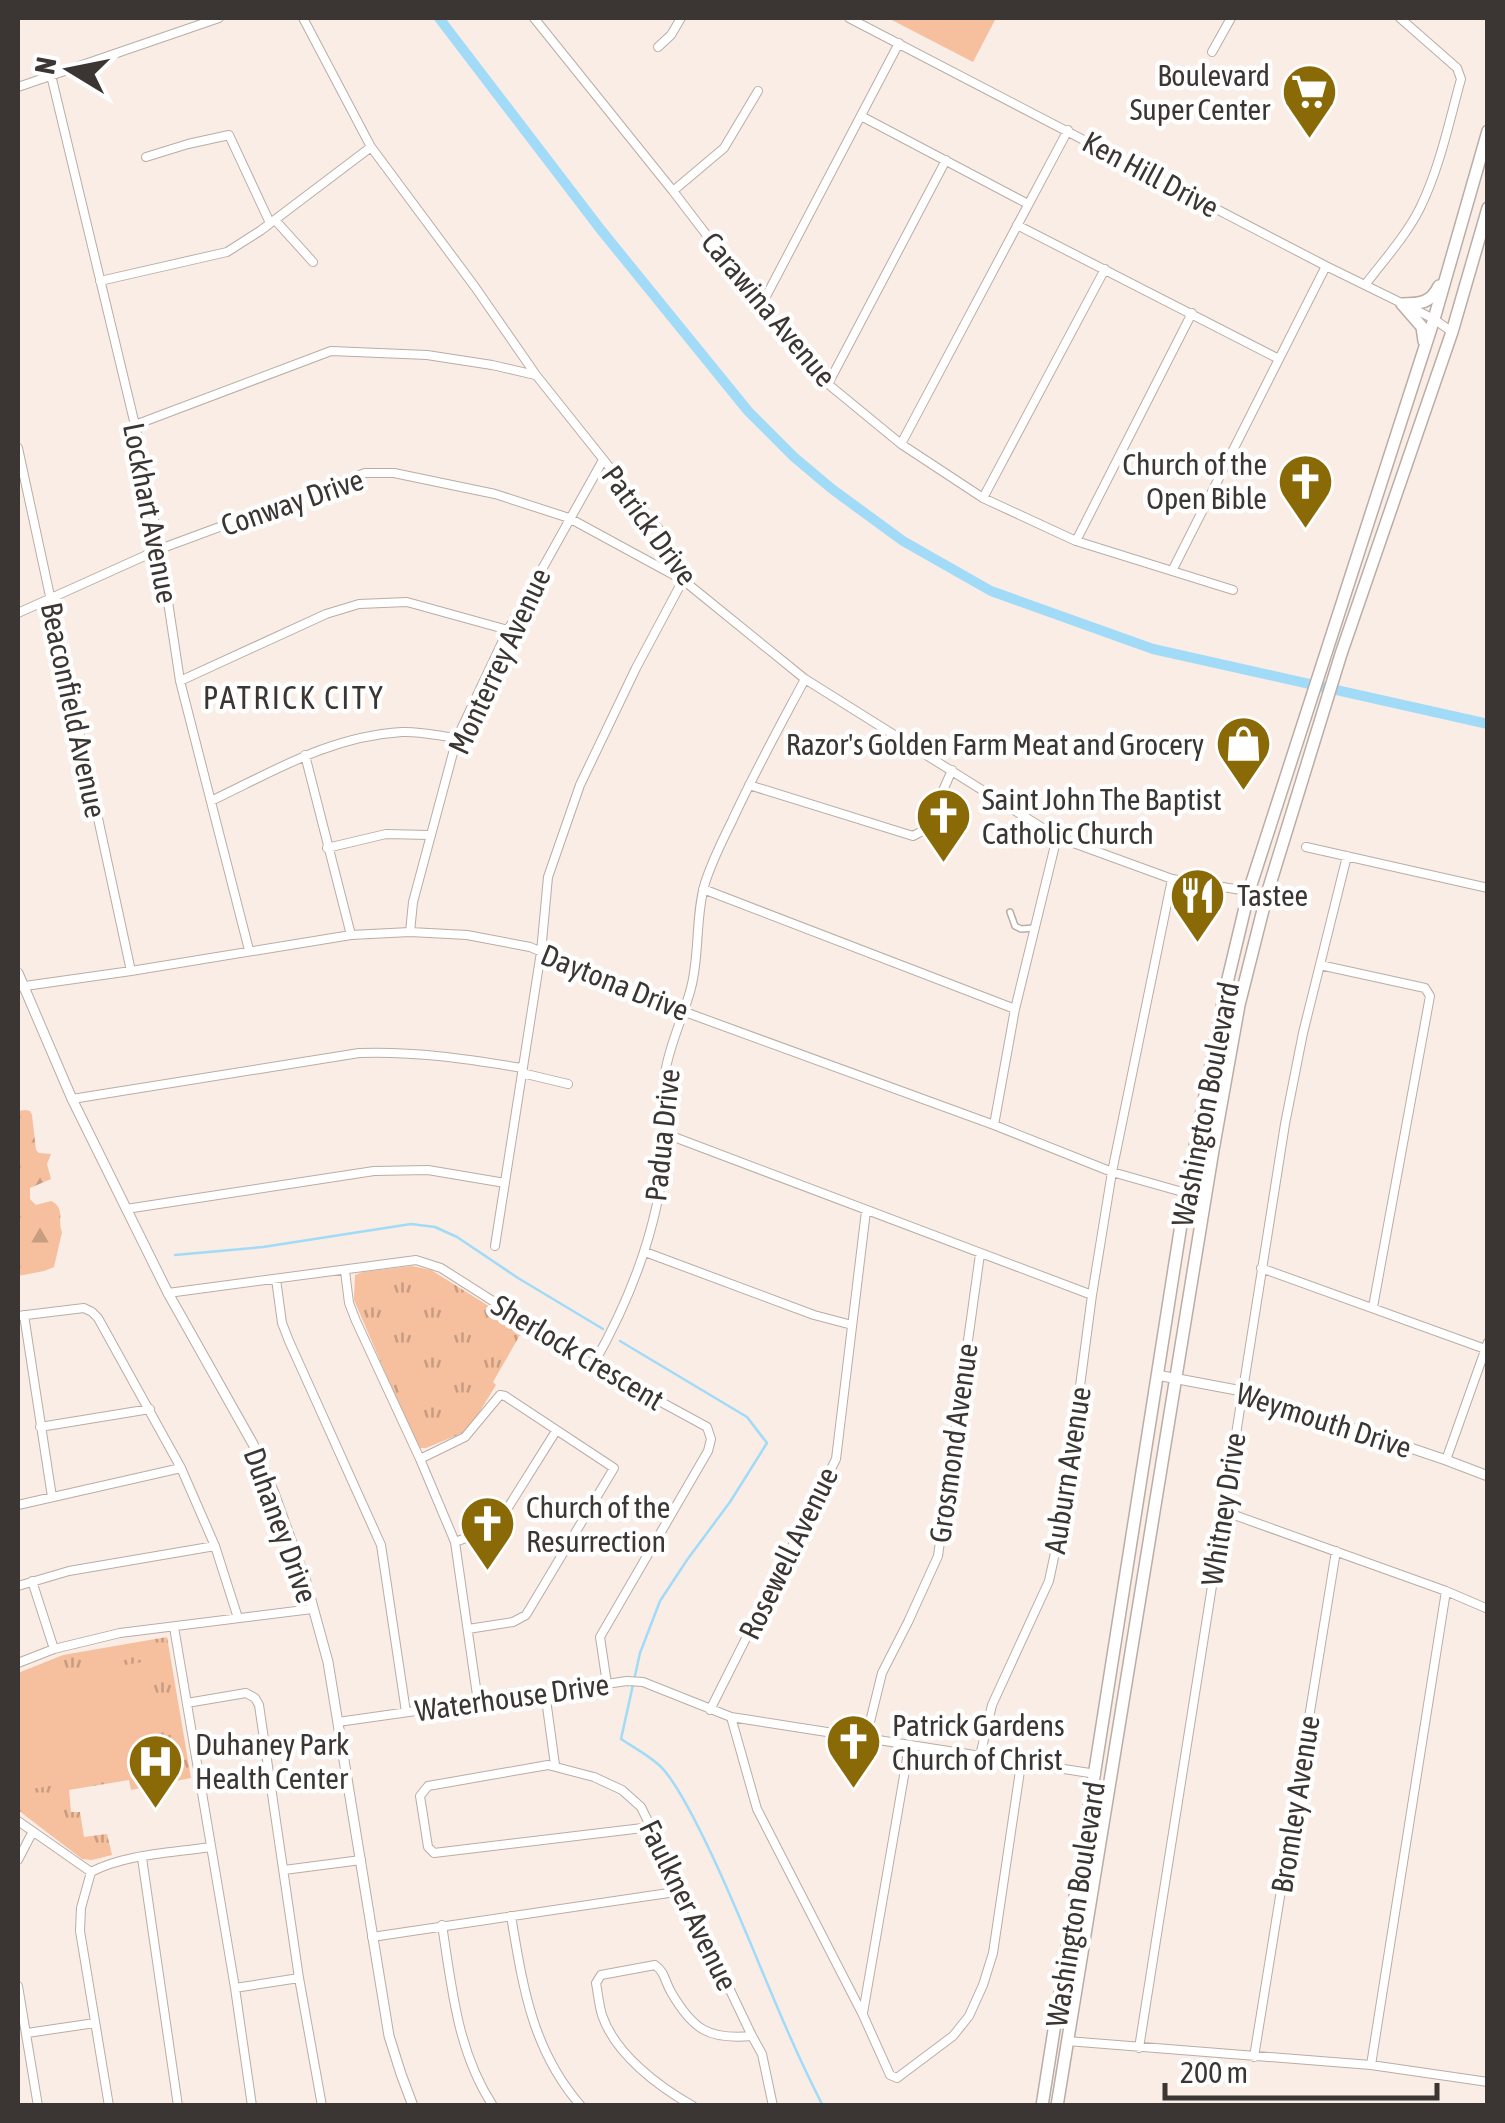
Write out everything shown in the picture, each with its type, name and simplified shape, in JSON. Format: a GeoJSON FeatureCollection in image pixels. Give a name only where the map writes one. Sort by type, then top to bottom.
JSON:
{"type":"FeatureCollection","features":[{"type":"Feature","properties":{"kind":"highway","name":"Washington Boulevard"},"geometry":{"type":"LineString","coordinates":[[1042,2106],[1186,1193],[1226,987],[1249,891],[1434,319],[1488,131]]}},
{"type":"Feature","properties":{"kind":"highway","name":"Washington Boulevard"},"geometry":{"type":"LineString","coordinates":[[1056,2106],[1239,1005],[1266,894],[1341,654],[1452,332],[1488,208]]}},
{"type":"Feature","properties":{"kind":"highway"},"geometry":{"type":"LineString","coordinates":[[1402,304],[1418,304],[1432,298],[1450,268]]}},
{"type":"Feature","properties":{"kind":"highway"},"geometry":{"type":"LineString","coordinates":[[1402,304],[1422,326],[1424,342],[1417,371]]}},
{"type":"Feature","properties":{"kind":"street"},"geometry":{"type":"LineString","coordinates":[[18,87],[219,18]]}},
{"type":"Feature","properties":{"kind":"street","name":"Patrick Drive"},"geometry":{"type":"LineString","coordinates":[[303,18],[370,147],[536,375],[666,538],[683,580],[805,679],[1056,837],[1172,879],[1266,894]]}},
{"type":"Feature","properties":{"kind":"street","name":"Carawina Avenue"},"geometry":{"type":"LineString","coordinates":[[536,18],[761,306],[828,384],[901,444],[984,498],[1076,542],[1233,590]]}},
{"type":"Feature","properties":{"kind":"street"},"geometry":{"type":"LineString","coordinates":[[658,47],[672,35],[681,18]]}},
{"type":"Feature","properties":{"kind":"street","name":"Ken Hill Drive"},"geometry":{"type":"LineString","coordinates":[[849,18],[1434,319],[1452,332]]}},
{"type":"Feature","properties":{"kind":"street"},"geometry":{"type":"LineString","coordinates":[[1212,52],[1230,18]]}},
{"type":"Feature","properties":{"kind":"street"},"geometry":{"type":"LineString","coordinates":[[1364,285],[1400,241],[1419,210],[1433,179],[1461,79],[1457,68],[1400,18]]}},
{"type":"Feature","properties":{"kind":"street"},"geometry":{"type":"LineString","coordinates":[[761,306],[899,43]]}},
{"type":"Feature","properties":{"kind":"street","name":"Lockhart Avenue"},"geometry":{"type":"LineString","coordinates":[[51,75],[135,425],[160,548],[180,681],[250,950]]}},
{"type":"Feature","properties":{"kind":"street"},"geometry":{"type":"LineString","coordinates":[[673,191],[724,148],[758,91]]}},
{"type":"Feature","properties":{"kind":"street"},"geometry":{"type":"LineString","coordinates":[[861,116],[1028,204]]}},
{"type":"Feature","properties":{"kind":"street"},"geometry":{"type":"LineString","coordinates":[[901,444],[1068,130]]}},
{"type":"Feature","properties":{"kind":"street"},"geometry":{"type":"LineString","coordinates":[[146,156],[229,136],[272,222],[313,262]]}},
{"type":"Feature","properties":{"kind":"street"},"geometry":{"type":"LineString","coordinates":[[100,282],[227,252],[370,147]]}},
{"type":"Feature","properties":{"kind":"street"},"geometry":{"type":"LineString","coordinates":[[828,384],[946,160]]}},
{"type":"Feature","properties":{"kind":"street"},"geometry":{"type":"LineString","coordinates":[[1017,225],[1279,359]]}},
{"type":"Feature","properties":{"kind":"street"},"geometry":{"type":"LineString","coordinates":[[1172,572],[1326,266]]}},
{"type":"Feature","properties":{"kind":"street"},"geometry":{"type":"LineString","coordinates":[[984,498],[1105,269]]}},
{"type":"Feature","properties":{"kind":"street"},"geometry":{"type":"LineString","coordinates":[[1076,542],[1192,314]]}},
{"type":"Feature","properties":{"kind":"street"},"geometry":{"type":"LineString","coordinates":[[135,425],[332,351],[427,355],[536,375]]}},
{"type":"Feature","properties":{"kind":"street","name":"Beaconfield Avenue"},"geometry":{"type":"LineString","coordinates":[[18,448],[132,972]]}},
{"type":"Feature","properties":{"kind":"street","name":"Monterrey Avenue"},"geometry":{"type":"LineString","coordinates":[[410,932],[429,835],[457,738],[508,630],[603,460]]}},
{"type":"Feature","properties":{"kind":"street","name":"Conway Drive"},"geometry":{"type":"LineString","coordinates":[[18,613],[160,548],[365,473],[394,474],[495,494],[569,518],[683,580]]}},
{"type":"Feature","properties":{"kind":"street"},"geometry":{"type":"LineString","coordinates":[[495,1246],[541,952],[548,876],[580,785],[683,580]]}},
{"type":"Feature","properties":{"kind":"street"},"geometry":{"type":"LineString","coordinates":[[180,681],[326,614],[359,604],[407,602],[508,630]]}},
{"type":"Feature","properties":{"kind":"street","name":"Padua Drive"},"geometry":{"type":"LineString","coordinates":[[593,1365],[616,1324],[645,1252],[662,1179],[666,1066],[685,1012],[711,865],[748,785],[805,679]]}},
{"type":"Feature","properties":{"kind":"street"},"geometry":{"type":"LineString","coordinates":[[211,801],[305,755],[354,738],[406,732],[457,738]]}},
{"type":"Feature","properties":{"kind":"street"},"geometry":{"type":"LineString","coordinates":[[305,755],[350,935]]}},
{"type":"Feature","properties":{"kind":"street"},"geometry":{"type":"LineString","coordinates":[[748,785],[914,836],[926,829],[952,770]]}},
{"type":"Feature","properties":{"kind":"street"},"geometry":{"type":"LineString","coordinates":[[328,848],[386,834],[429,835]]}},
{"type":"Feature","properties":{"kind":"street"},"geometry":{"type":"LineString","coordinates":[[994,1125],[1056,837]]}},
{"type":"Feature","properties":{"kind":"street"},"geometry":{"type":"LineString","coordinates":[[1306,847],[1488,888]]}},
{"type":"Feature","properties":{"kind":"street","name":"Whitney Drive"},"geometry":{"type":"LineString","coordinates":[[1139,2048],[1299,1051],[1348,856]]}},
{"type":"Feature","properties":{"kind":"street","name":"Auburn Avenue"},"geometry":{"type":"LineString","coordinates":[[980,1756],[992,1705],[1050,1581],[1112,1172],[1172,879]]}},
{"type":"Feature","properties":{"kind":"street"},"geometry":{"type":"LineString","coordinates":[[704,889],[1016,1009]]}},
{"type":"Feature","properties":{"kind":"street"},"geometry":{"type":"LineString","coordinates":[[1010,912],[1016,926],[1034,928]]}},
{"type":"Feature","properties":{"kind":"street","name":"Daytona Drive"},"geometry":{"type":"LineString","coordinates":[[20,986],[132,972],[350,935],[467,935],[530,947],[685,1012],[1112,1172],[1186,1193]]}},
{"type":"Feature","properties":{"kind":"street"},"geometry":{"type":"LineString","coordinates":[[1320,966],[1425,988],[1430,996],[1373,1308]]}},
{"type":"Feature","properties":{"kind":"street","name":"Duhaney Drive"},"geometry":{"type":"LineString","coordinates":[[18,973],[20,986],[126,1209],[252,1444],[306,1582],[328,1662],[389,2036],[414,2106]]}},
{"type":"Feature","properties":{"kind":"street"},"geometry":{"type":"LineString","coordinates":[[72,1099],[359,1053],[450,1056],[568,1084]]}},
{"type":"Feature","properties":{"kind":"street"},"geometry":{"type":"LineString","coordinates":[[666,1134],[1092,1295]]}},
{"type":"Feature","properties":{"kind":"street"},"geometry":{"type":"LineString","coordinates":[[126,1209],[388,1170],[428,1170],[505,1183]]}},
{"type":"Feature","properties":{"kind":"street","name":"Rosewell Avenue"},"geometry":{"type":"LineString","coordinates":[[710,1710],[836,1459],[866,1211]]}},
{"type":"Feature","properties":{"kind":"street"},"geometry":{"type":"LineString","coordinates":[[645,1252],[814,1316],[852,1324]]}},
{"type":"Feature","properties":{"kind":"street","name":"Grosmond Avenue"},"geometry":{"type":"LineString","coordinates":[[866,1738],[882,1673],[938,1556],[980,1254]]}},
{"type":"Feature","properties":{"kind":"street","name":"Sherlock Crescent"},"geometry":{"type":"LineString","coordinates":[[168,1293],[416,1260],[441,1268],[593,1365],[708,1427],[708,1451],[600,1636],[607,1684]]}},
{"type":"Feature","properties":{"kind":"street"},"geometry":{"type":"LineString","coordinates":[[1262,1268],[1487,1347],[1446,1460]]}},
{"type":"Feature","properties":{"kind":"street"},"geometry":{"type":"LineString","coordinates":[[345,1271],[356,1321],[455,1542],[478,1702]]}},
{"type":"Feature","properties":{"kind":"street"},"geometry":{"type":"LineString","coordinates":[[276,1278],[282,1323],[381,1546],[406,1712]]}},
{"type":"Feature","properties":{"kind":"street"},"geometry":{"type":"LineString","coordinates":[[52,1498],[21,1316],[84,1308],[92,1312],[182,1468],[216,1546],[238,1618]]}},
{"type":"Feature","properties":{"kind":"street","name":"Weymouth Drive"},"geometry":{"type":"LineString","coordinates":[[1157,1375],[1242,1391],[1488,1476]]}},
{"type":"Feature","properties":{"kind":"street"},"geometry":{"type":"LineString","coordinates":[[420,1459],[465,1437],[500,1395],[612,1466],[614,1472],[526,1614],[513,1622],[468,1629]]}},
{"type":"Feature","properties":{"kind":"street"},"geometry":{"type":"LineString","coordinates":[[40,1426],[150,1409]]}},
{"type":"Feature","properties":{"kind":"street"},"geometry":{"type":"LineString","coordinates":[[455,1542],[500,1522],[556,1431]]}},
{"type":"Feature","properties":{"kind":"street"},"geometry":{"type":"LineString","coordinates":[[18,1505],[182,1468]]}},
{"type":"Feature","properties":{"kind":"street"},"geometry":{"type":"LineString","coordinates":[[1223,1512],[1488,1609]]}},
{"type":"Feature","properties":{"kind":"street"},"geometry":{"type":"LineString","coordinates":[[18,1586],[100,1564],[216,1546]]}},
{"type":"Feature","properties":{"kind":"street","name":"Bromley Avenue"},"geometry":{"type":"LineString","coordinates":[[1254,2057],[1336,1551]]}},
{"type":"Feature","properties":{"kind":"street"},"geometry":{"type":"LineString","coordinates":[[32,1582],[54,1649]]}},
{"type":"Feature","properties":{"kind":"street"},"geometry":{"type":"LineString","coordinates":[[1372,2065],[1446,1591]]}},
{"type":"Feature","properties":{"kind":"street"},"geometry":{"type":"LineString","coordinates":[[18,1663],[54,1649],[120,1633],[312,1609]]}},
{"type":"Feature","properties":{"kind":"street"},"geometry":{"type":"LineString","coordinates":[[174,1626],[252,2106]]}},
{"type":"Feature","properties":{"kind":"street","name":"Waterhouse Drive"},"geometry":{"type":"LineString","coordinates":[[338,1722],[627,1681],[643,1682],[731,1718],[1096,1774]]}},
{"type":"Feature","properties":{"kind":"street"},"geometry":{"type":"LineString","coordinates":[[545,1692],[555,1765],[425,1788],[420,1798],[428,1849],[437,1853],[652,1827]]}},
{"type":"Feature","properties":{"kind":"street"},"geometry":{"type":"LineString","coordinates":[[187,1703],[246,1693],[257,1701],[322,2106]]}},
{"type":"Feature","properties":{"kind":"street"},"geometry":{"type":"LineString","coordinates":[[731,1718],[757,1808],[894,2078],[953,2036],[969,2016],[984,1985],[993,1953],[1021,1764]]}},
{"type":"Feature","properties":{"kind":"street"},"geometry":{"type":"LineString","coordinates":[[863,2016],[909,1746]]}},
{"type":"Feature","properties":{"kind":"street","name":"Faulkner Avenue"},"geometry":{"type":"LineString","coordinates":[[555,1765],[622,1790],[641,1807],[762,2054],[772,2106]]}},
{"type":"Feature","properties":{"kind":"street"},"geometry":{"type":"LineString","coordinates":[[18,1821],[91,1872]]}},
{"type":"Feature","properties":{"kind":"street"},"geometry":{"type":"LineString","coordinates":[[18,1860],[32,1833]]}},
{"type":"Feature","properties":{"kind":"street"},"geometry":{"type":"LineString","coordinates":[[109,2106],[80,1931],[81,1908],[91,1872],[103,1866],[210,1847]]}},
{"type":"Feature","properties":{"kind":"street"},"geometry":{"type":"LineString","coordinates":[[142,1858],[178,2106]]}},
{"type":"Feature","properties":{"kind":"street"},"geometry":{"type":"LineString","coordinates":[[284,1870],[361,1860]]}},
{"type":"Feature","properties":{"kind":"street"},"geometry":{"type":"LineString","coordinates":[[372,1937],[682,1891]]}},
{"type":"Feature","properties":{"kind":"street"},"geometry":{"type":"LineString","coordinates":[[511,1916],[524,1991],[536,2031],[551,2064],[581,2106]]}},
{"type":"Feature","properties":{"kind":"street"},"geometry":{"type":"LineString","coordinates":[[442,1925],[457,2022],[469,2061],[493,2106]]}},
{"type":"Feature","properties":{"kind":"street"},"geometry":{"type":"LineString","coordinates":[[693,2106],[625,2054],[602,2018],[597,1979],[655,1965],[662,1970],[669,1990],[684,2012],[705,2032],[728,2038],[752,2036]]}},
{"type":"Feature","properties":{"kind":"street"},"geometry":{"type":"LineString","coordinates":[[235,1988],[300,1978]]}},
{"type":"Feature","properties":{"kind":"street"},"geometry":{"type":"LineString","coordinates":[[18,1986],[38,2106]]}},
{"type":"Feature","properties":{"kind":"street"},"geometry":{"type":"LineString","coordinates":[[27,2033],[96,2022]]}},
{"type":"Feature","properties":{"kind":"street"},"geometry":{"type":"LineString","coordinates":[[1067,2041],[1372,2065],[1486,2082],[1488,2070]]}},
{"type":"Feature","properties":{"kind":"green space"},"geometry":{"type":"Polygon","coordinates":[[[888,18],[996,18],[973,62],[888,18]]]}},
{"type":"Feature","properties":{"kind":"green space"},"geometry":{"type":"Polygon","coordinates":[[[26,1110],[32,1115],[36,1150],[51,1154],[47,1164],[51,1179],[30,1188],[30,1199],[36,1205],[51,1201],[56,1204],[62,1232],[54,1267],[18,1276],[18,1111],[26,1110]]]}},
{"type":"Feature","properties":{"kind":"green space"},"geometry":{"type":"Polygon","coordinates":[[[412,1266],[431,1270],[524,1328],[471,1426],[426,1448],[420,1448],[414,1439],[354,1300],[355,1275],[412,1266]]]}},
{"type":"Feature","properties":{"kind":"green space"},"geometry":{"type":"Polygon","coordinates":[[[408,1351],[429,1396],[408,1406],[386,1362],[408,1351]]]}},
{"type":"Feature","properties":{"kind":"green space"},"geometry":{"type":"Polygon","coordinates":[[[167,1637],[191,1778],[131,1790],[129,1780],[69,1790],[71,1812],[80,1812],[84,1837],[107,1834],[112,1855],[82,1859],[18,1810],[18,1673],[63,1655],[167,1637]]]}},
{"type":"Feature","properties":{"kind":"green space"},"geometry":{"type":"Polygon","coordinates":[[[143,1662],[159,1769],[18,1791],[18,1682],[143,1662]]]}},
{"type":"Feature","properties":{"kind":"waterway"},"geometry":{"type":"LineString","coordinates":[[439,18],[601,230],[748,411],[832,489],[903,541],[991,591],[1153,649],[1488,724]]}},
{"type":"Feature","properties":{"kind":"waterway"},"geometry":{"type":"LineString","coordinates":[[175,1255],[263,1247],[411,1224],[435,1227],[603,1329]]}},
{"type":"Feature","properties":{"kind":"waterway"},"geometry":{"type":"LineString","coordinates":[[620,1341],[747,1417],[767,1443],[660,1601],[640,1653],[621,1739],[659,1765],[687,1806],[823,2106]]}},
{"type":"Feature","properties":{"kind":"place","name":"Boulevard Super Center"},"geometry":{"type":"Point","coordinates":[1309,141]}},
{"type":"Feature","properties":{"kind":"place","name":"Church of the Open Bible"},"geometry":{"type":"Point","coordinates":[1306,530]}},
{"type":"Feature","properties":{"kind":"place","name":"Razor's Golden Farm Meat and Grocery"},"geometry":{"type":"Point","coordinates":[1243,793]}},
{"type":"Feature","properties":{"kind":"place","name":"Saint John The Baptist Catholic Church"},"geometry":{"type":"Point","coordinates":[943,865]}},
{"type":"Feature","properties":{"kind":"place","name":"Tastee"},"geometry":{"type":"Point","coordinates":[1198,944]}},
{"type":"Feature","properties":{"kind":"place","name":"Church of the Resurrection"},"geometry":{"type":"Point","coordinates":[487,1573]}},
{"type":"Feature","properties":{"kind":"place","name":"Patrick Gardens Church of Christ"},"geometry":{"type":"Point","coordinates":[853,1791]}},
{"type":"Feature","properties":{"kind":"place","name":"Duhaney Park Health Center"},"geometry":{"type":"Point","coordinates":[156,1810]}},
{"type":"Feature","properties":{"kind":"district","name":"PATRICK CITY"},"geometry":{"type":"Point","coordinates":[294,697]}}]}
